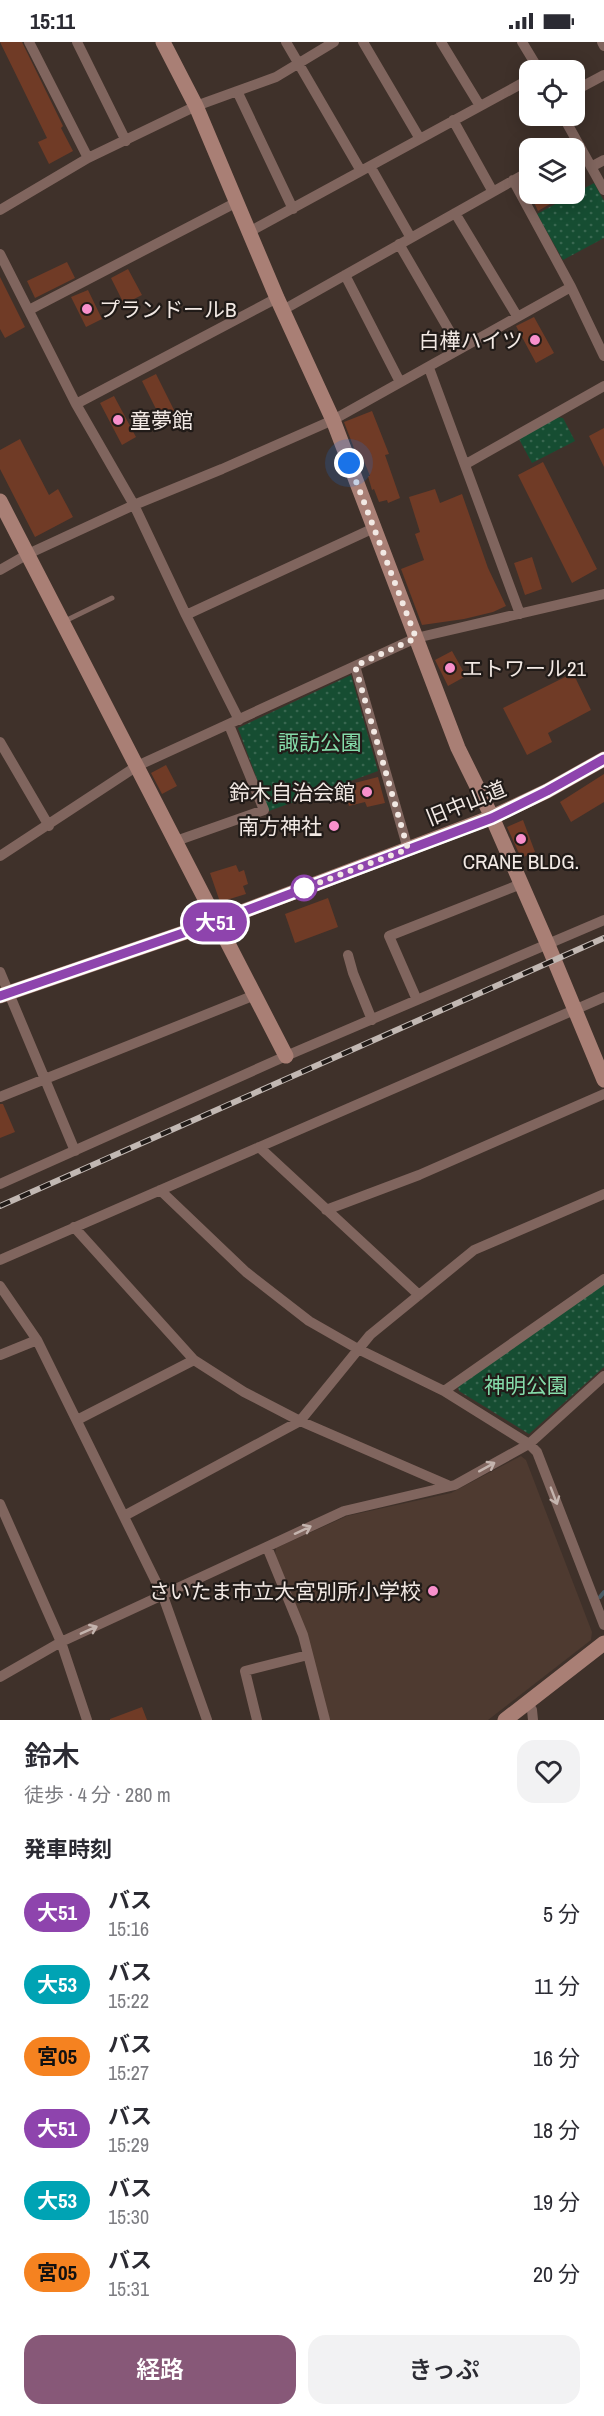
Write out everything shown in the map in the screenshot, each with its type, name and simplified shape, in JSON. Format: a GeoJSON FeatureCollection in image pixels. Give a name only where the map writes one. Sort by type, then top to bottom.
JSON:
{"type":"FeatureCollection","features":[{"type":"Feature","properties":{"kind":"street"},"geometry":{"type":"LineString","coordinates":[[29,42],[88,158]]}},
{"type":"Feature","properties":{"kind":"street"},"geometry":{"type":"LineString","coordinates":[[77,42],[126,141]]}},
{"type":"Feature","properties":{"kind":"street"},"geometry":{"type":"LineString","coordinates":[[163,42],[196,106],[280,304],[333,420],[458,748],[492,818],[548,945],[604,1080]]}},
{"type":"Feature","properties":{"kind":"street"},"geometry":{"type":"LineString","coordinates":[[286,42],[297,64],[411,238]]}},
{"type":"Feature","properties":{"kind":"street"},"geometry":{"type":"LineString","coordinates":[[0,210],[88,158],[196,106],[276,77],[334,42]]}},
{"type":"Feature","properties":{"kind":"street"},"geometry":{"type":"LineString","coordinates":[[363,42],[420,139]]}},
{"type":"Feature","properties":{"kind":"street"},"geometry":{"type":"LineString","coordinates":[[441,42],[480,106]]}},
{"type":"Feature","properties":{"kind":"street"},"geometry":{"type":"LineString","coordinates":[[522,42],[533,60]]}},
{"type":"Feature","properties":{"kind":"street"},"geometry":{"type":"LineString","coordinates":[[585,85],[604,75]]}},
{"type":"Feature","properties":{"kind":"street"},"geometry":{"type":"LineString","coordinates":[[249,232],[519,85]]}},
{"type":"Feature","properties":{"kind":"street"},"geometry":{"type":"LineString","coordinates":[[237,91],[293,208]]}},
{"type":"Feature","properties":{"kind":"street"},"geometry":{"type":"LineString","coordinates":[[453,120],[493,192]]}},
{"type":"Feature","properties":{"kind":"street"},"geometry":{"type":"LineString","coordinates":[[585,160],[604,190]]}},
{"type":"Feature","properties":{"kind":"street"},"geometry":{"type":"LineString","coordinates":[[591,167],[604,160]]}},
{"type":"Feature","properties":{"kind":"street"},"geometry":{"type":"LineString","coordinates":[[76,404],[280,304],[345,275],[519,177]]}},
{"type":"Feature","properties":{"kind":"street"},"geometry":{"type":"LineString","coordinates":[[513,180],[571,287],[604,356]]}},
{"type":"Feature","properties":{"kind":"street"},"geometry":{"type":"LineString","coordinates":[[29,310],[237,202]]}},
{"type":"Feature","properties":{"kind":"street"},"geometry":{"type":"LineString","coordinates":[[455,213],[517,316]]}},
{"type":"Feature","properties":{"kind":"street"},"geometry":{"type":"LineString","coordinates":[[399,244],[460,349]]}},
{"type":"Feature","properties":{"kind":"street"},"geometry":{"type":"LineString","coordinates":[[0,254],[76,404],[134,505],[234,722],[264,810],[176,841]]}},
{"type":"Feature","properties":{"kind":"street"},"geometry":{"type":"LineString","coordinates":[[345,275],[400,381]]}},
{"type":"Feature","properties":{"kind":"street"},"geometry":{"type":"LineString","coordinates":[[0,570],[28,554],[134,505],[222,470],[333,420],[571,287]]}},
{"type":"Feature","properties":{"kind":"street"},"geometry":{"type":"LineString","coordinates":[[429,368],[520,614]]}},
{"type":"Feature","properties":{"kind":"street"},"geometry":{"type":"LineString","coordinates":[[466,465],[604,386]]}},
{"type":"Feature","properties":{"kind":"street"},"geometry":{"type":"LineString","coordinates":[[0,501],[286,1056]]}},
{"type":"Feature","properties":{"kind":"street"},"geometry":{"type":"LineString","coordinates":[[186,615],[374,528]]}},
{"type":"Feature","properties":{"kind":"street"},"geometry":{"type":"LineString","coordinates":[[0,856],[49,826],[137,766],[416,638],[604,594]]}},
{"type":"Feature","properties":{"kind":"street"},"geometry":{"type":"LineString","coordinates":[[355,666],[408,849]]}},
{"type":"Feature","properties":{"kind":"street"},"geometry":{"type":"LineString","coordinates":[[0,742],[49,826]]}},
{"type":"Feature","properties":{"kind":"street","name":"旧中山道"},"geometry":{"type":"LineString","coordinates":[[4,995],[218,921],[492,818],[604,759]]}},
{"type":"Feature","properties":{"kind":"street"},"geometry":{"type":"LineString","coordinates":[[417,1000],[389,936],[521,884]]}},
{"type":"Feature","properties":{"kind":"street"},"geometry":{"type":"LineString","coordinates":[[0,1184],[286,1056],[604,920]]}},
{"type":"Feature","properties":{"kind":"street"},"geometry":{"type":"LineString","coordinates":[[348,955],[352,973],[372,1020]]}},
{"type":"Feature","properties":{"kind":"street"},"geometry":{"type":"LineString","coordinates":[[0,972],[4,995],[44,1078],[75,1151]]}},
{"type":"Feature","properties":{"kind":"street"},"geometry":{"type":"LineString","coordinates":[[0,1097],[255,995]]}},
{"type":"Feature","properties":{"kind":"street"},"geometry":{"type":"LineString","coordinates":[[0,1260],[604,997]]}},
{"type":"Feature","properties":{"kind":"street"},"geometry":{"type":"LineString","coordinates":[[326,1210],[419,1174],[604,1094]]}},
{"type":"Feature","properties":{"kind":"street"},"geometry":{"type":"LineString","coordinates":[[259,1147],[419,1295]]}},
{"type":"Feature","properties":{"kind":"street"},"geometry":{"type":"LineString","coordinates":[[160,1190],[246,1272],[309,1321],[358,1349],[444,1390],[529,1444],[537,1452],[604,1625]]}},
{"type":"Feature","properties":{"kind":"street"},"geometry":{"type":"LineString","coordinates":[[124,1516],[300,1421],[370,1335],[474,1250],[604,1194]]}},
{"type":"Feature","properties":{"kind":"street"},"geometry":{"type":"LineString","coordinates":[[74,1227],[194,1360],[244,1392],[300,1421],[450,1486]]}},
{"type":"Feature","properties":{"kind":"street"},"geometry":{"type":"LineString","coordinates":[[444,1390],[604,1279]]}},
{"type":"Feature","properties":{"kind":"street"},"geometry":{"type":"LineString","coordinates":[[0,1286],[37,1340],[163,1596],[207,1720]]}},
{"type":"Feature","properties":{"kind":"street"},"geometry":{"type":"LineString","coordinates":[[0,1355],[37,1340]]}},
{"type":"Feature","properties":{"kind":"street"},"geometry":{"type":"LineString","coordinates":[[77,1420],[194,1360]]}},
{"type":"Feature","properties":{"kind":"street"},"geometry":{"type":"LineString","coordinates":[[0,1677],[60,1642],[344,1510],[450,1486],[529,1444],[604,1376]]}},
{"type":"Feature","properties":{"kind":"street"},"geometry":{"type":"LineString","coordinates":[[0,1504],[60,1642],[87,1720]]}},
{"type":"Feature","properties":{"kind":"street"},"geometry":{"type":"LineString","coordinates":[[267,1547],[303,1635],[325,1720]]}},
{"type":"Feature","properties":{"kind":"street"},"geometry":{"type":"LineString","coordinates":[[505,1720],[604,1643]]}},
{"type":"Feature","properties":{"kind":"street"},"geometry":{"type":"LineString","coordinates":[[257,1720],[245,1671],[308,1655]]}},
{"type":"Feature","properties":{"kind":"street"},"geometry":{"type":"LineString","coordinates":[[527,1702],[532,1710],[533,1720]]}},
{"type":"Feature","properties":{"kind":"lane"},"geometry":{"type":"LineString","coordinates":[[63,622],[112,598]]}},
{"type":"Feature","properties":{"kind":"shaded area","name":"さいたま市立大宮別所小学校"},"geometry":{"type":"Polygon","coordinates":[[[521,1456],[526,1460],[592,1632],[591,1640],[488,1720],[330,1720],[275,1555],[276,1548],[347,1516],[451,1493],[521,1456]]]}},
{"type":"Feature","properties":{"kind":"green space"},"geometry":{"type":"Polygon","coordinates":[[[594,183],[604,201],[604,238],[563,260],[537,214],[555,204],[585,204],[585,188],[594,183]]]}},
{"type":"Feature","properties":{"kind":"green space"},"geometry":{"type":"Polygon","coordinates":[[[557,417],[563,418],[575,441],[532,463],[519,439],[557,417]]]}},
{"type":"Feature","properties":{"kind":"green space","name":"諏訪公園"},"geometry":{"type":"Polygon","coordinates":[[[351,675],[378,771],[269,811],[238,728],[351,675]]]}},
{"type":"Feature","properties":{"kind":"green space","name":"神明公園"},"geometry":{"type":"Polygon","coordinates":[[[604,1284],[604,1367],[529,1434],[459,1391],[458,1386],[604,1284]]]}},
{"type":"Feature","properties":{"kind":"building"},"geometry":{"type":"Polygon","coordinates":[[[0,42],[22,42],[63,126],[61,128],[73,151],[49,164],[38,142],[47,138],[0,42]]]}},
{"type":"Feature","properties":{"kind":"building"},"geometry":{"type":"Polygon","coordinates":[[[535,204],[550,204],[538,211],[535,204]]]}},
{"type":"Feature","properties":{"kind":"building"},"geometry":{"type":"Polygon","coordinates":[[[67,262],[75,278],[35,298],[27,281],[67,262]]]}},
{"type":"Feature","properties":{"kind":"building"},"geometry":{"type":"Polygon","coordinates":[[[128,269],[142,295],[124,304],[111,278],[128,269]]]}},
{"type":"Feature","properties":{"kind":"building"},"geometry":{"type":"Polygon","coordinates":[[[0,277],[25,327],[5,338],[0,329],[0,277]]]}},
{"type":"Feature","properties":{"kind":"building","name":"プランドールB"},"geometry":{"type":"Polygon","coordinates":[[[88,290],[102,319],[86,327],[71,297],[88,290]]]}},
{"type":"Feature","properties":{"kind":"building","name":"白樺ハイツ"},"geometry":{"type":"Polygon","coordinates":[[[534,317],[554,353],[536,363],[516,326],[534,317]]]}},
{"type":"Feature","properties":{"kind":"building"},"geometry":{"type":"Polygon","coordinates":[[[156,374],[177,416],[163,423],[142,381],[156,374]]]}},
{"type":"Feature","properties":{"kind":"building","name":"童夢館"},"geometry":{"type":"Polygon","coordinates":[[[114,396],[136,437],[122,445],[100,403],[114,396]]]}},
{"type":"Feature","properties":{"kind":"building"},"geometry":{"type":"Polygon","coordinates":[[[372,411],[389,454],[385,455],[400,498],[388,503],[387,500],[379,502],[374,489],[372,490],[368,476],[370,476],[361,454],[357,456],[344,422],[372,411]]]}},
{"type":"Feature","properties":{"kind":"building"},"geometry":{"type":"Polygon","coordinates":[[[604,428],[604,467],[589,436],[604,428]]]}},
{"type":"Feature","properties":{"kind":"building"},"geometry":{"type":"Polygon","coordinates":[[[20,439],[49,495],[58,489],[73,517],[35,537],[0,469],[0,450],[20,439]]]}},
{"type":"Feature","properties":{"kind":"building"},"geometry":{"type":"Polygon","coordinates":[[[543,462],[597,569],[572,583],[518,475],[543,462]]]}},
{"type":"Feature","properties":{"kind":"building"},"geometry":{"type":"Polygon","coordinates":[[[435,489],[440,503],[462,494],[488,568],[506,606],[493,612],[464,619],[422,625],[401,569],[424,560],[415,534],[420,532],[409,497],[435,489]]]}},
{"type":"Feature","properties":{"kind":"building"},"geometry":{"type":"Polygon","coordinates":[[[532,557],[542,589],[525,595],[514,563],[532,557]]]}},
{"type":"Feature","properties":{"kind":"building","name":"エトワール21"},"geometry":{"type":"Polygon","coordinates":[[[452,651],[466,676],[448,686],[435,660],[452,651]]]}},
{"type":"Feature","properties":{"kind":"building"},"geometry":{"type":"Polygon","coordinates":[[[573,673],[591,710],[548,733],[552,742],[527,755],[503,708],[573,673]]]}},
{"type":"Feature","properties":{"kind":"building"},"geometry":{"type":"Polygon","coordinates":[[[166,765],[177,786],[162,794],[151,773],[166,765]]]}},
{"type":"Feature","properties":{"kind":"building"},"geometry":{"type":"Polygon","coordinates":[[[604,774],[604,802],[571,822],[560,802],[604,774]]]}},
{"type":"Feature","properties":{"kind":"building"},"geometry":{"type":"Polygon","coordinates":[[[378,777],[385,803],[367,807],[365,802],[349,806],[343,786],[378,777]]]}},
{"type":"Feature","properties":{"kind":"building","name":"CRANE BLDG."},"geometry":{"type":"Polygon","coordinates":[[[523,820],[535,852],[521,858],[507,827],[523,820]]]}},
{"type":"Feature","properties":{"kind":"building"},"geometry":{"type":"Polygon","coordinates":[[[236,865],[239,872],[244,870],[248,884],[243,886],[246,894],[220,902],[210,873],[236,865]]]}},
{"type":"Feature","properties":{"kind":"building"},"geometry":{"type":"Polygon","coordinates":[[[328,898],[338,927],[295,943],[285,914],[328,898]]]}},
{"type":"Feature","properties":{"kind":"building"},"geometry":{"type":"Polygon","coordinates":[[[0,1104],[3,1104],[15,1132],[0,1138],[0,1104]]]}},
{"type":"Feature","properties":{"kind":"building"},"geometry":{"type":"Polygon","coordinates":[[[142,1707],[147,1720],[110,1720],[110,1719],[142,1707]]]}},
{"type":"Feature","properties":{"kind":"waterway"},"geometry":{"type":"LineString","coordinates":[[600,1597],[604,1592]]}},
{"type":"Feature","properties":{"kind":"railway"},"geometry":{"type":"LineString","coordinates":[[0,1206],[604,938]]}},
{"type":"Feature","properties":{"kind":"bus line","name":"大51"},"geometry":{"type":"LineString","coordinates":[[0,996],[218,921],[492,818],[604,759]]}},
{"type":"Feature","properties":{"kind":"place","name":"プランドールB"},"geometry":{"type":"Point","coordinates":[87,309]}},
{"type":"Feature","properties":{"kind":"place","name":"白樺ハイツ"},"geometry":{"type":"Point","coordinates":[535,340]}},
{"type":"Feature","properties":{"kind":"place","name":"童夢館"},"geometry":{"type":"Point","coordinates":[118,420]}},
{"type":"Feature","properties":{"kind":"place","name":"エトワール21"},"geometry":{"type":"Point","coordinates":[450,668]}},
{"type":"Feature","properties":{"kind":"place","name":"鈴木自治会館"},"geometry":{"type":"Point","coordinates":[367,792]}},
{"type":"Feature","properties":{"kind":"place","name":"南方神社"},"geometry":{"type":"Point","coordinates":[334,826]}},
{"type":"Feature","properties":{"kind":"place","name":"CRANE BLDG."},"geometry":{"type":"Point","coordinates":[521,839]}},
{"type":"Feature","properties":{"kind":"place","name":"さいたま市立大宮別所小学校"},"geometry":{"type":"Point","coordinates":[433,1591]}},
{"type":"Feature","properties":{"kind":"route"},"geometry":{"type":"LineString","coordinates":[[304,888],[297,891],[408,849],[355,666],[416,638],[349,463]]}}]}
